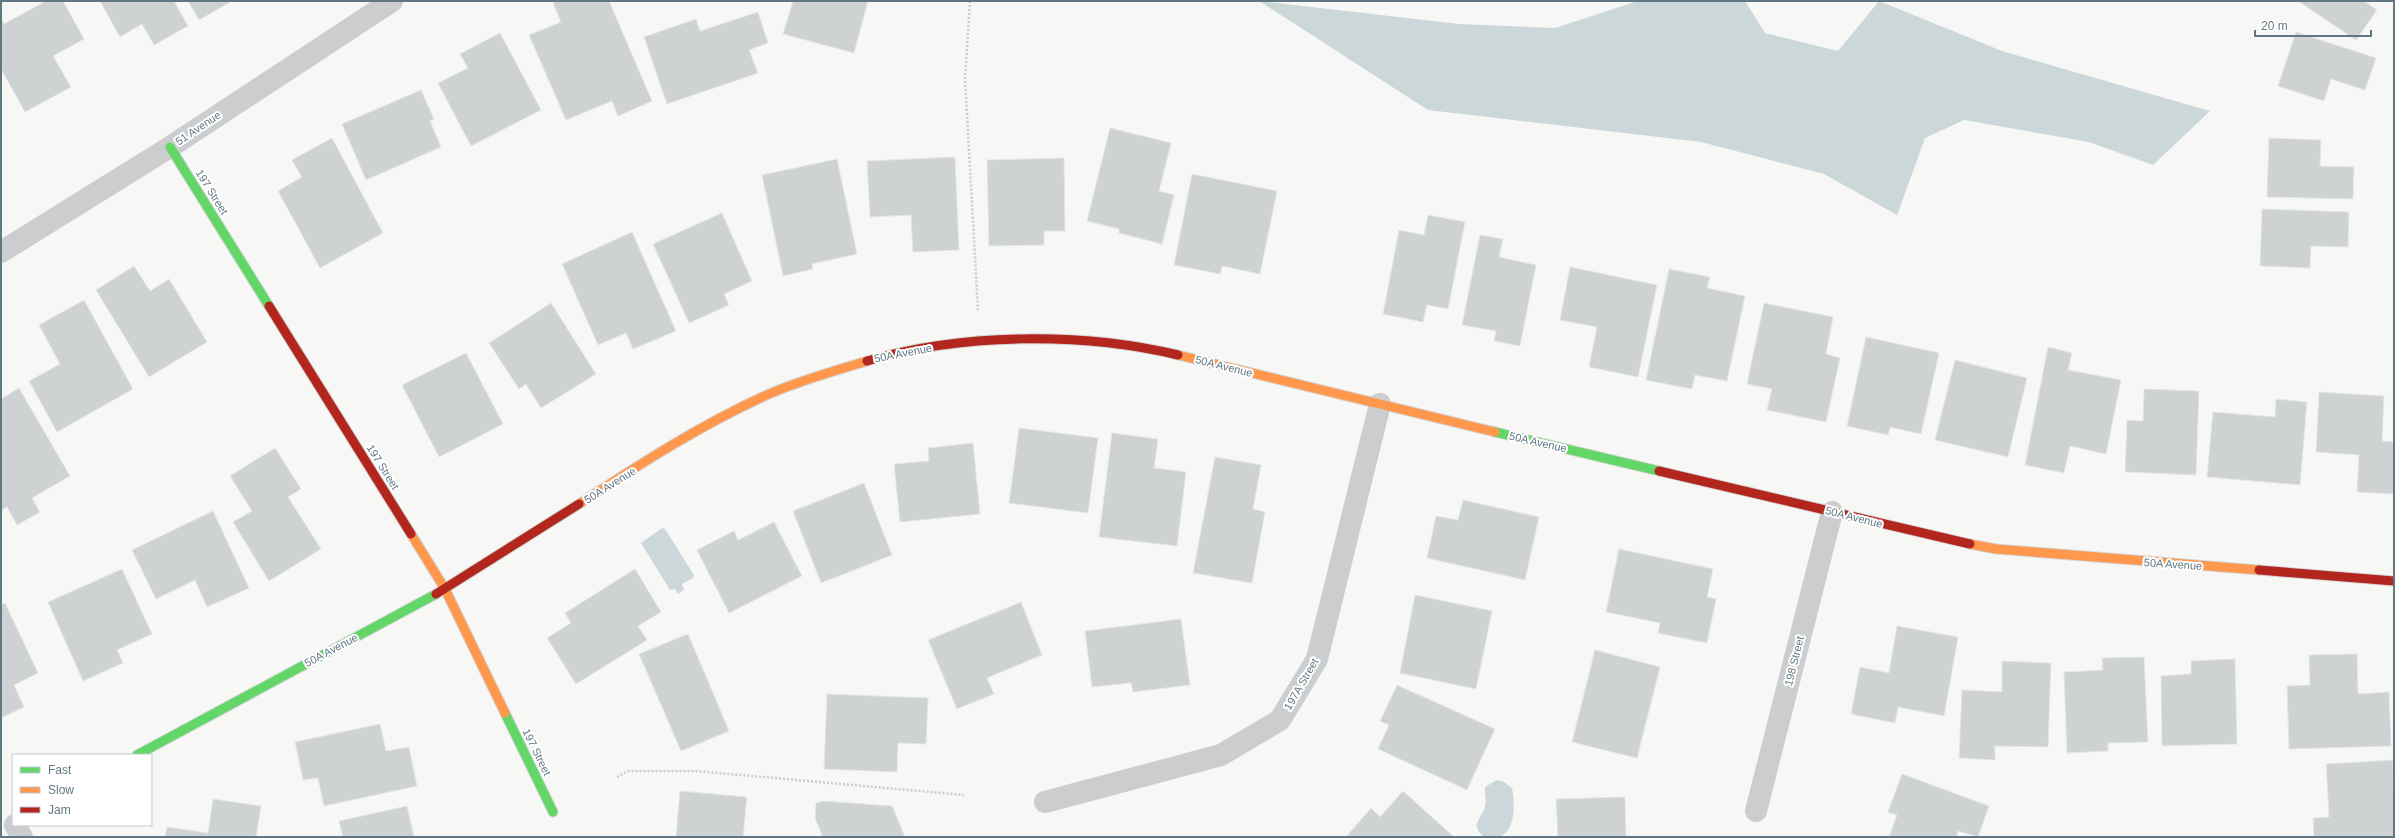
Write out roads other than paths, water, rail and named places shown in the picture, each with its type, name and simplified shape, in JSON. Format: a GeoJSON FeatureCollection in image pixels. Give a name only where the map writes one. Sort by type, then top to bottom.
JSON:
{"type":"FeatureCollection","features":[{"type":"Feature","properties":{"kind":"street","name":"51 Avenue"},"geometry":{"type":"LineString","coordinates":[[1,252],[170,147],[392,1]]}},
{"type":"Feature","properties":{"kind":"street","name":"197 Street"},"geometry":{"type":"LineString","coordinates":[[170,147],[446,589],[553,812]]}},
{"type":"Feature","properties":{"kind":"street","name":"50A Avenue"},"geometry":{"type":"LineString","coordinates":[[139,754],[446,589],[669,447],[721,418],[779,391],[840,368],[883,356],[926,347],[981,342],[1036,338],[1095,341],[1147,348],[1947,540],[1996,549],[2394,580]]}},
{"type":"Feature","properties":{"kind":"street","name":"197A Street"},"geometry":{"type":"LineString","coordinates":[[1044,802],[1221,755],[1280,720],[1317,659],[1380,404]]}},
{"type":"Feature","properties":{"kind":"street","name":"198 Street"},"geometry":{"type":"LineString","coordinates":[[1756,811],[1832,512]]}},
{"type":"Feature","properties":{"kind":"street"},"geometry":{"type":"LineString","coordinates":[[1,827],[12,822]]}},
{"type":"Feature","properties":{"kind":"street"},"geometry":{"type":"LineString","coordinates":[[16,826],[22,837]]}}]}
